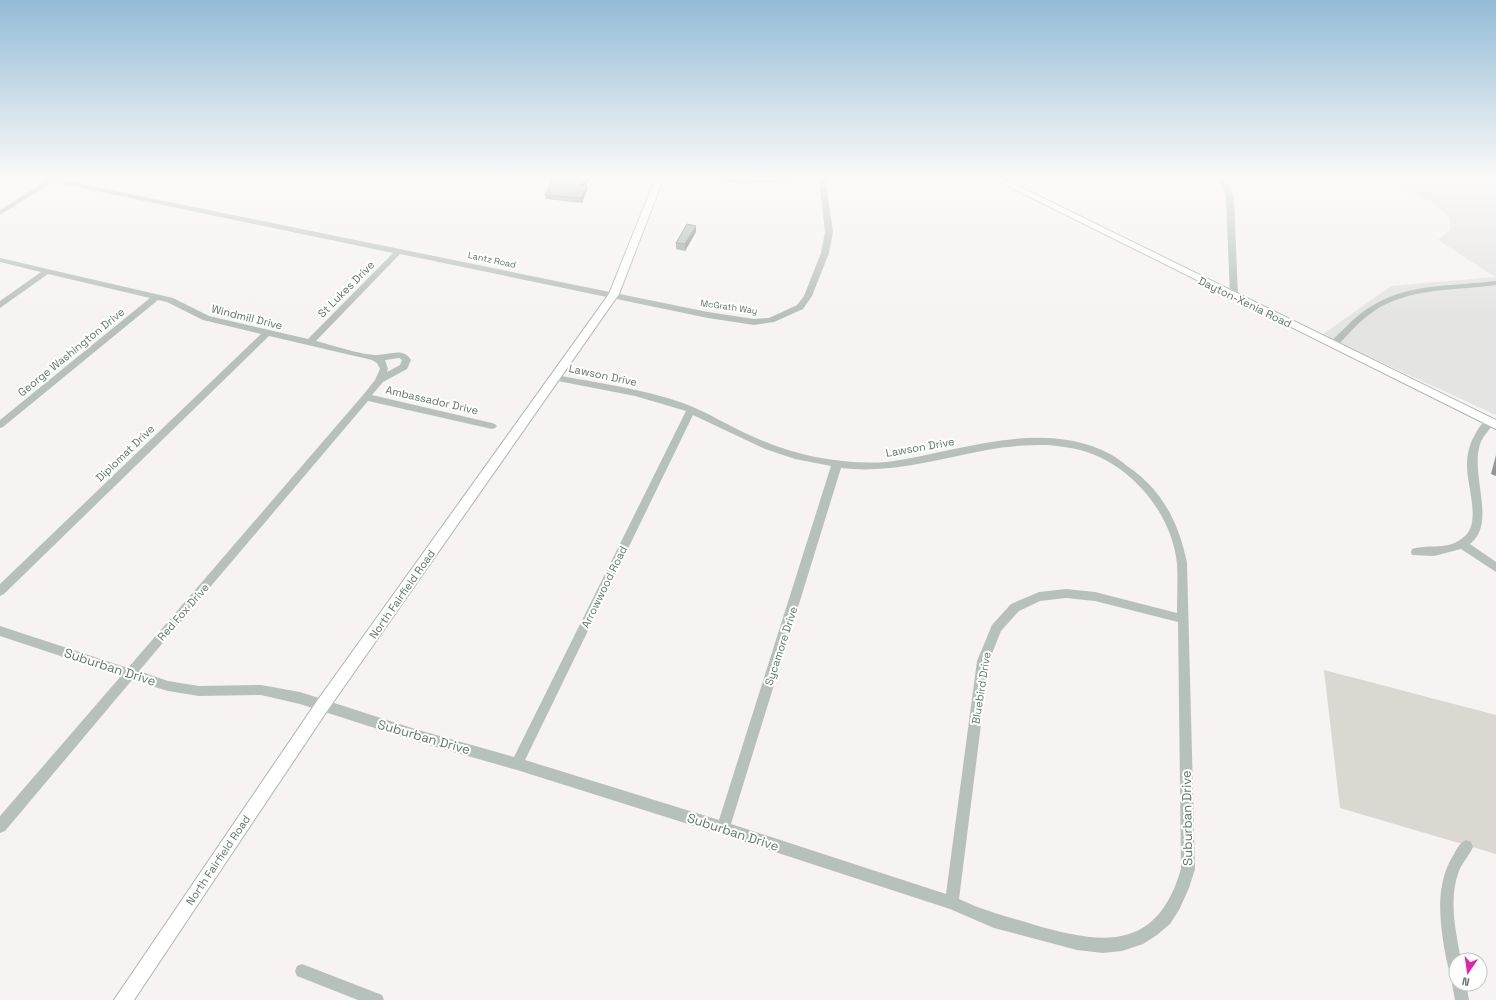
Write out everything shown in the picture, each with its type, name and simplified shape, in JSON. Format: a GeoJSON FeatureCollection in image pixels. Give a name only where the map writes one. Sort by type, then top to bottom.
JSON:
{"type":"FeatureCollection","features":[{"type":"Feature","properties":{"kind":"main road","name":"North Fairfield Road"},"geometry":{"type":"LineString","coordinates":[[123,1000],[322,706],[556,378],[614,294],[642,224]]}},
{"type":"Feature","properties":{"kind":"main road","name":"Dayton-Xenia Road"},"geometry":{"type":"LineString","coordinates":[[1088,224],[1493,424]]}},
{"type":"Feature","properties":{"kind":"street","name":"Lantz Road"},"geometry":{"type":"LineString","coordinates":[[268,224],[614,294]]}},
{"type":"Feature","properties":{"kind":"street","name":"McGrath Way"},"geometry":{"type":"LineString","coordinates":[[614,294],[708,315],[754,322],[771,320],[800,307],[808,296],[825,253],[829,232],[828,224]]}},
{"type":"Feature","properties":{"kind":"street"},"geometry":{"type":"LineString","coordinates":[[1231,224],[1234,296]]}},
{"type":"Feature","properties":{"kind":"street","name":"St Lukes Drive"},"geometry":{"type":"LineString","coordinates":[[309,343],[399,251]]}},
{"type":"Feature","properties":{"kind":"street","name":"Windmill Drive"},"geometry":{"type":"LineString","coordinates":[[0,260],[178,303],[206,318],[375,358]]}},
{"type":"Feature","properties":{"kind":"street"},"geometry":{"type":"LineString","coordinates":[[0,305],[47,271]]}},
{"type":"Feature","properties":{"kind":"street"},"geometry":{"type":"LineString","coordinates":[[1333,345],[1370,310],[1395,297],[1426,289],[1496,283]]}},
{"type":"Feature","properties":{"kind":"street","name":"George Washington Drive"},"geometry":{"type":"LineString","coordinates":[[0,425],[156,297]]}},
{"type":"Feature","properties":{"kind":"street","name":"Diplomat Drive"},"geometry":{"type":"LineString","coordinates":[[0,591],[267,333]]}},
{"type":"Feature","properties":{"kind":"street"},"geometry":{"type":"LineString","coordinates":[[375,358],[400,355],[405,356],[407,360],[404,367],[388,374],[379,381]]}},
{"type":"Feature","properties":{"kind":"street"},"geometry":{"type":"LineString","coordinates":[[366,397],[384,373],[384,366],[381,361],[375,358]]}},
{"type":"Feature","properties":{"kind":"street","name":"Lawson Drive"},"geometry":{"type":"LineString","coordinates":[[556,378],[665,401],[691,410],[763,445],[806,458],[837,464],[863,466],[895,464],[930,459],[992,444],[1027,440],[1059,442],[1095,452],[1119,464],[1140,480],[1158,500],[1170,517],[1179,545],[1182,563],[1183,619]]}},
{"type":"Feature","properties":{"kind":"street","name":"Ambassador Drive"},"geometry":{"type":"LineString","coordinates":[[366,397],[492,426]]}},
{"type":"Feature","properties":{"kind":"street","name":"Red Fox Drive"},"geometry":{"type":"LineString","coordinates":[[0,826],[366,397]]}},
{"type":"Feature","properties":{"kind":"street","name":"Arrowwood Road"},"geometry":{"type":"LineString","coordinates":[[517,764],[691,410]]}},
{"type":"Feature","properties":{"kind":"street"},"geometry":{"type":"LineString","coordinates":[[1416,552],[1442,551],[1462,544],[1473,534],[1478,521],[1472,470],[1472,455],[1483,427],[1493,424]]}},
{"type":"Feature","properties":{"kind":"street","name":"Sycamore Drive"},"geometry":{"type":"LineString","coordinates":[[723,828],[837,464]]}},
{"type":"Feature","properties":{"kind":"street"},"geometry":{"type":"LineString","coordinates":[[1462,544],[1496,568]]}},
{"type":"Feature","properties":{"kind":"street","name":"Bluebird Drive"},"geometry":{"type":"LineString","coordinates":[[952,903],[983,661],[990,639],[1004,618],[1025,601],[1056,592],[1088,595],[1183,619]]}},
{"type":"Feature","properties":{"kind":"street","name":"Suburban Drive"},"geometry":{"type":"LineString","coordinates":[[0,631],[130,674],[188,690],[261,690],[300,698],[415,735],[517,764],[723,828],[952,903],[979,916],[1084,944],[1114,944],[1137,939],[1152,932],[1166,919],[1176,905],[1184,886],[1188,869],[1183,619]]}},
{"type":"Feature","properties":{"kind":"street"},"geometry":{"type":"LineString","coordinates":[[1453,952],[1449,930],[1448,903],[1452,871],[1466,847]]}},
{"type":"Feature","properties":{"kind":"street"},"geometry":{"type":"LineString","coordinates":[[302,970],[377,1000]]}},
{"type":"Feature","properties":{"kind":"shaded area"},"geometry":{"type":"Polygon","coordinates":[[[1450,224],[1496,224],[1496,415],[1322,335],[1391,286],[1495,277],[1438,240],[1450,230],[1450,224]]]}},
{"type":"Feature","properties":{"kind":"shaded area"},"geometry":{"type":"Polygon","coordinates":[[[1324,670],[1496,715],[1496,854],[1340,808],[1324,670]]]}},
{"type":"Feature","properties":{"kind":"building"},"geometry":{"type":"Polygon","coordinates":[[[687,224],[696,226],[685,244],[676,243],[687,224]]]}}]}
